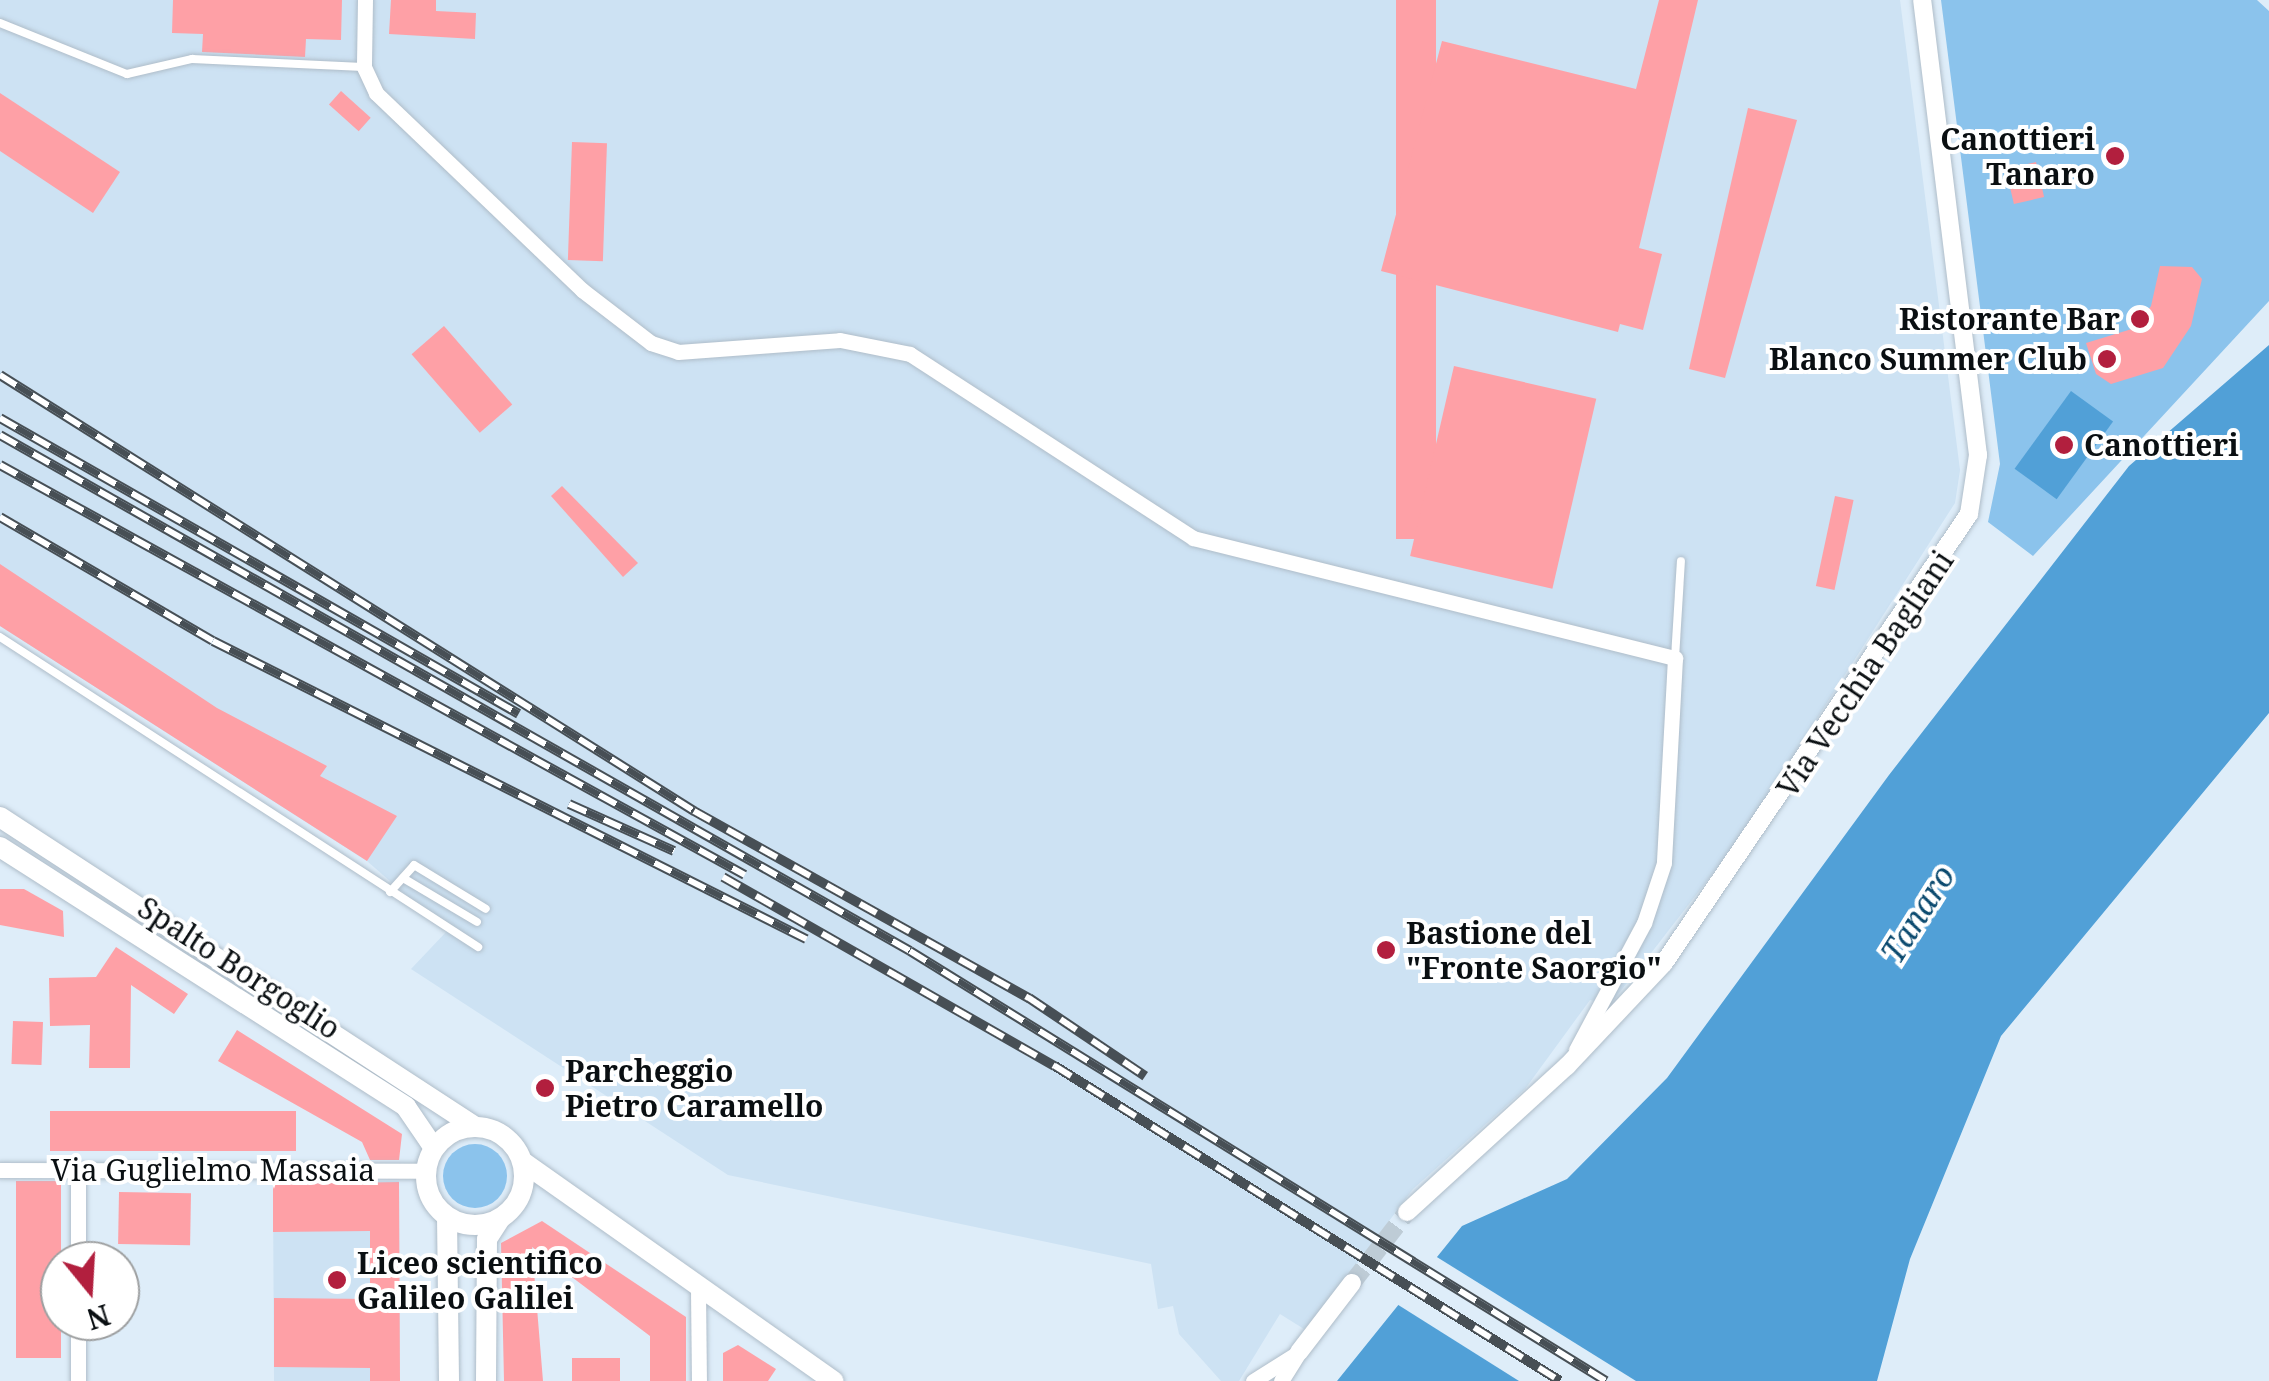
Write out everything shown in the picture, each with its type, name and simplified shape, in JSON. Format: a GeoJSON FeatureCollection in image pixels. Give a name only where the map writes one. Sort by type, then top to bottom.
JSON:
{"type":"FeatureCollection","features":[{"type":"Feature","properties":{"kind":"main road","name":"Spalto Borgoglio"},"geometry":{"type":"LineString","coordinates":[[0,817],[474,1126],[499,1132],[523,1162],[594,1217]]}},
{"type":"Feature","properties":{"kind":"main road","name":"Spalto Borgoglio"},"geometry":{"type":"LineString","coordinates":[[0,847],[406,1107],[434,1148]]}},
{"type":"Feature","properties":{"kind":"main road"},"geometry":{"type":"LineString","coordinates":[[474,1126],[434,1148],[426,1170],[430,1196],[447,1217],[473,1225],[500,1219]]}},
{"type":"Feature","properties":{"kind":"main road"},"geometry":{"type":"LineString","coordinates":[[516,1204],[523,1162]]}},
{"type":"Feature","properties":{"kind":"main road"},"geometry":{"type":"LineString","coordinates":[[486,1381],[488,1238],[516,1204],[546,1195],[594,1217],[833,1381]]}},
{"type":"Feature","properties":{"kind":"main road"},"geometry":{"type":"LineString","coordinates":[[447,1217],[449,1381]]}},
{"type":"Feature","properties":{"kind":"street"},"geometry":{"type":"LineString","coordinates":[[365,0],[364,67],[376,93],[606,310],[668,351],[824,340],[910,354],[1193,538],[1674,658],[1664,863],[1644,924],[1567,1066]]}},
{"type":"Feature","properties":{"kind":"street","name":"Via Vecchia Bagliani"},"geometry":{"type":"LineString","coordinates":[[1406,1212],[1567,1066],[1664,963],[1752,843],[1949,551],[1973,500],[1978,455],[1922,0]]}},
{"type":"Feature","properties":{"kind":"street","name":"Via Guglielmo Massaia"},"geometry":{"type":"LineString","coordinates":[[0,1170],[426,1170]]}},
{"type":"Feature","properties":{"kind":"street"},"geometry":{"type":"LineString","coordinates":[[78,1170],[78,1241]]}},
{"type":"Feature","properties":{"kind":"street"},"geometry":{"type":"LineString","coordinates":[[1280,1381],[1352,1283]]}},
{"type":"Feature","properties":{"kind":"street"},"geometry":{"type":"LineString","coordinates":[[698,1290],[700,1381]]}},
{"type":"Feature","properties":{"kind":"street"},"geometry":{"type":"LineString","coordinates":[[78,1341],[78,1381]]}},
{"type":"Feature","properties":{"kind":"street"},"geometry":{"type":"LineString","coordinates":[[1253,1381],[1300,1352]]}},
{"type":"Feature","properties":{"kind":"lane"},"geometry":{"type":"LineString","coordinates":[[0,24],[128,74],[192,59],[364,67]]}},
{"type":"Feature","properties":{"kind":"lane"},"geometry":{"type":"LineString","coordinates":[[1674,658],[1681,561]]}},
{"type":"Feature","properties":{"kind":"lane"},"geometry":{"type":"LineString","coordinates":[[0,637],[478,947]]}},
{"type":"Feature","properties":{"kind":"lane"},"geometry":{"type":"LineString","coordinates":[[390,892],[414,865],[486,908]]}},
{"type":"Feature","properties":{"kind":"lane"},"geometry":{"type":"LineString","coordinates":[[404,878],[477,922]]}},
{"type":"Feature","properties":{"kind":"shaded area"},"geometry":{"type":"Polygon","coordinates":[[[0,0],[1900,0],[1960,470],[1955,503],[1741,837],[1609,1005],[1590,1000],[1525,1089],[1413,1189],[1318,1316],[1304,1329],[1280,1314],[1239,1381],[1221,1381],[1179,1334],[1173,1306],[1158,1309],[1151,1264],[728,1175],[411,969],[447,931],[367,861],[0,626],[0,0]]]}},
{"type":"Feature","properties":{"kind":"shaded area","name":"Canottieri Tanaro"},"geometry":{"type":"Polygon","coordinates":[[[1941,0],[2257,0],[2269,11],[2269,301],[2033,556],[1988,522],[2000,464],[1941,0]]]}},
{"type":"Feature","properties":{"kind":"shaded area"},"geometry":{"type":"Polygon","coordinates":[[[475,1144],[497,1154],[507,1176],[497,1198],[475,1208],[453,1198],[443,1176],[453,1154],[475,1144]]]}},
{"type":"Feature","properties":{"kind":"shaded area","name":"Liceo scientifico Galileo Galilei"},"geometry":{"type":"Polygon","coordinates":[[[360,1181],[399,1181],[400,1381],[274,1381],[273,1184],[343,1183],[343,1190],[361,1189],[360,1181]]]}},
{"type":"Feature","properties":{"kind":"water","name":"Tanaro"},"geometry":{"type":"Polygon","coordinates":[[[2269,345],[2269,713],[2001,1036],[1910,1259],[1877,1381],[1337,1381],[1462,1226],[1567,1179],[1667,1078],[1889,775],[2129,466],[2269,345]]]}},
{"type":"Feature","properties":{"kind":"water","name":"Canottieri"},"geometry":{"type":"Polygon","coordinates":[[[2071,391],[2113,422],[2057,499],[2015,469],[2071,391]]]}},
{"type":"Feature","properties":{"kind":"pier"},"geometry":{"type":"Polygon","coordinates":[[[1432,1254],[1636,1381],[1519,1381],[1392,1301],[1432,1254]]]}},
{"type":"Feature","properties":{"kind":"building"},"geometry":{"type":"Polygon","coordinates":[[[173,0],[342,0],[341,40],[306,39],[305,57],[202,52],[203,34],[172,33],[173,0]]]}},
{"type":"Feature","properties":{"kind":"building"},"geometry":{"type":"Polygon","coordinates":[[[391,0],[436,0],[436,11],[476,13],[475,39],[389,34],[391,0]]]}},
{"type":"Feature","properties":{"kind":"building"},"geometry":{"type":"Polygon","coordinates":[[[1396,0],[1436,0],[1436,539],[1396,539],[1396,0]]]}},
{"type":"Feature","properties":{"kind":"building"},"geometry":{"type":"Polygon","coordinates":[[[1659,0],[1698,0],[1639,248],[1662,254],[1643,330],[1620,324],[1618,332],[1381,271],[1442,41],[1636,89],[1659,0]]]}},
{"type":"Feature","properties":{"kind":"building"},"geometry":{"type":"Polygon","coordinates":[[[341,91],[371,118],[359,131],[329,104],[341,91]]]}},
{"type":"Feature","properties":{"kind":"building"},"geometry":{"type":"Polygon","coordinates":[[[0,93],[120,172],[93,213],[0,151],[0,93]]]}},
{"type":"Feature","properties":{"kind":"building"},"geometry":{"type":"Polygon","coordinates":[[[1748,108],[1797,120],[1725,378],[1689,369],[1748,108]]]}},
{"type":"Feature","properties":{"kind":"building"},"geometry":{"type":"Polygon","coordinates":[[[572,142],[607,143],[603,261],[568,260],[572,142]]]}},
{"type":"Feature","properties":{"kind":"building"},"geometry":{"type":"Polygon","coordinates":[[[2036,162],[2044,197],[2014,204],[2006,169],[2036,162]]]}},
{"type":"Feature","properties":{"kind":"building"},"geometry":{"type":"Polygon","coordinates":[[[2160,266],[2192,267],[2202,279],[2191,326],[2163,368],[2111,384],[2096,374],[2086,343],[2135,328],[2151,306],[2160,266]]]}},
{"type":"Feature","properties":{"kind":"building"},"geometry":{"type":"Polygon","coordinates":[[[444,326],[512,404],[480,433],[412,354],[444,326]]]}},
{"type":"Feature","properties":{"kind":"building"},"geometry":{"type":"Polygon","coordinates":[[[1454,366],[1596,399],[1552,589],[1410,556],[1454,366]]]}},
{"type":"Feature","properties":{"kind":"building"},"geometry":{"type":"Polygon","coordinates":[[[562,486],[638,563],[623,577],[551,496],[562,486]]]}},
{"type":"Feature","properties":{"kind":"building"},"geometry":{"type":"Polygon","coordinates":[[[1835,496],[1854,500],[1834,590],[1816,586],[1835,496]]]}},
{"type":"Feature","properties":{"kind":"building"},"geometry":{"type":"Polygon","coordinates":[[[0,564],[217,708],[327,766],[320,776],[397,816],[367,861],[0,626],[0,564]]]}},
{"type":"Feature","properties":{"kind":"building"},"geometry":{"type":"Polygon","coordinates":[[[0,889],[24,889],[63,911],[64,937],[0,925],[0,889]]]}},
{"type":"Feature","properties":{"kind":"building"},"geometry":{"type":"Polygon","coordinates":[[[116,947],[188,994],[174,1014],[131,985],[130,1068],[89,1068],[90,1025],[50,1026],[49,978],[96,977],[116,947]]]}},
{"type":"Feature","properties":{"kind":"building"},"geometry":{"type":"Polygon","coordinates":[[[13,1021],[43,1022],[41,1065],[11,1064],[13,1021]]]}},
{"type":"Feature","properties":{"kind":"building"},"geometry":{"type":"Polygon","coordinates":[[[237,1030],[402,1134],[399,1160],[370,1160],[362,1142],[218,1061],[237,1030]]]}},
{"type":"Feature","properties":{"kind":"building"},"geometry":{"type":"Polygon","coordinates":[[[50,1111],[296,1111],[296,1151],[50,1151],[50,1111]]]}},
{"type":"Feature","properties":{"kind":"building"},"geometry":{"type":"Polygon","coordinates":[[[16,1181],[61,1181],[61,1241],[40,1241],[40,1341],[61,1341],[61,1358],[16,1358],[16,1181]]]}},
{"type":"Feature","properties":{"kind":"building","name":"Liceo scientifico Galileo Galilei"},"geometry":{"type":"Polygon","coordinates":[[[399,1182],[400,1381],[370,1381],[370,1368],[274,1367],[274,1298],[370,1299],[370,1231],[273,1232],[273,1184],[399,1182]]]}},
{"type":"Feature","properties":{"kind":"building"},"geometry":{"type":"Polygon","coordinates":[[[119,1192],[191,1193],[190,1245],[118,1241],[119,1192]]]}},
{"type":"Feature","properties":{"kind":"building"},"geometry":{"type":"Polygon","coordinates":[[[542,1221],[686,1317],[686,1381],[650,1381],[650,1336],[532,1247],[543,1381],[504,1381],[501,1243],[542,1221]]]}},
{"type":"Feature","properties":{"kind":"building"},"geometry":{"type":"Polygon","coordinates":[[[738,1345],[776,1369],[768,1381],[723,1381],[723,1353],[738,1345]]]}},
{"type":"Feature","properties":{"kind":"building"},"geometry":{"type":"Polygon","coordinates":[[[572,1358],[620,1358],[620,1381],[572,1381],[572,1358]]]}},
{"type":"Feature","properties":{"kind":"tunnel"},"geometry":{"type":"LineString","coordinates":[[1352,1283],[1407,1212]]}},
{"type":"Feature","properties":{"kind":"railway"},"geometry":{"type":"LineString","coordinates":[[0,375],[694,811],[1029,998],[1145,1076]]}},
{"type":"Feature","properties":{"kind":"railway"},"geometry":{"type":"LineString","coordinates":[[0,418],[519,714]]}},
{"type":"Feature","properties":{"kind":"railway"},"geometry":{"type":"LineString","coordinates":[[0,435],[910,951],[1606,1381]]}},
{"type":"Feature","properties":{"kind":"railway"},"geometry":{"type":"LineString","coordinates":[[0,465],[745,875]]}},
{"type":"Feature","properties":{"kind":"railway"},"geometry":{"type":"LineString","coordinates":[[0,517],[213,641],[806,939]]}},
{"type":"Feature","properties":{"kind":"railway"},"geometry":{"type":"LineString","coordinates":[[569,804],[674,851]]}},
{"type":"Feature","properties":{"kind":"railway"},"geometry":{"type":"LineString","coordinates":[[723,877],[1055,1066],[1560,1381]]}},
{"type":"Feature","properties":{"kind":"place","name":"Canottieri Tanaro"},"geometry":{"type":"Point","coordinates":[2115,156]}},
{"type":"Feature","properties":{"kind":"place","name":"Ristorante Bar"},"geometry":{"type":"Point","coordinates":[2140,319]}},
{"type":"Feature","properties":{"kind":"place","name":"Blanco Summer Club"},"geometry":{"type":"Point","coordinates":[2107,359]}},
{"type":"Feature","properties":{"kind":"place","name":"Canottieri"},"geometry":{"type":"Point","coordinates":[2064,445]}},
{"type":"Feature","properties":{"kind":"place","name":"Bastione del \"Fronte Saorgio\""},"geometry":{"type":"Point","coordinates":[1386,950]}},
{"type":"Feature","properties":{"kind":"place","name":"Parcheggio Pietro Caramello"},"geometry":{"type":"Point","coordinates":[545,1088]}},
{"type":"Feature","properties":{"kind":"place","name":"Liceo scientifico Galileo Galilei"},"geometry":{"type":"Point","coordinates":[337,1280]}}]}
